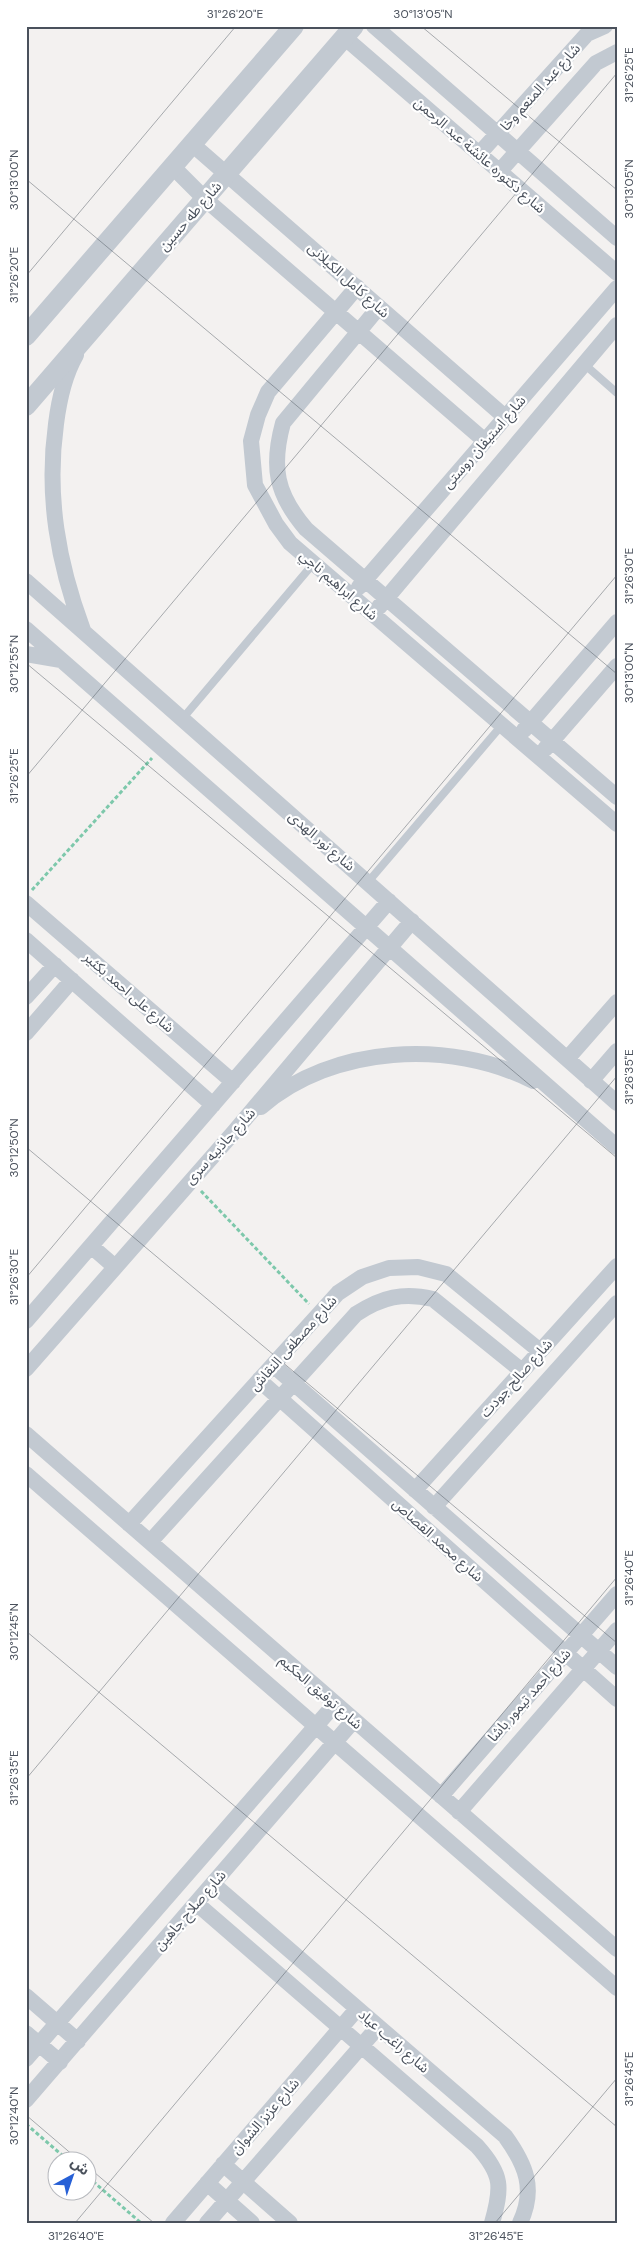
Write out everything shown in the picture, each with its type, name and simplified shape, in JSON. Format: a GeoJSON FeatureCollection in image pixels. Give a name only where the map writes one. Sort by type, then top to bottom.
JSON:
{"type":"FeatureCollection","features":[{"type":"Feature","properties":{"kind":"street"},"geometry":{"type":"LineString","coordinates":[[26,336],[294,26]]}},
{"type":"Feature","properties":{"kind":"street","name":"شارع دكتوره عائشة عبد الرحمن"},"geometry":{"type":"LineString","coordinates":[[374,26],[617,238]]}},
{"type":"Feature","properties":{"kind":"street","name":"شارع عبد المنعم وخا"},"geometry":{"type":"LineString","coordinates":[[479,154],[587,34],[605,26]]}},
{"type":"Feature","properties":{"kind":"street","name":"شارع دكتوره عائشة عبد الرحمن"},"geometry":{"type":"LineString","coordinates":[[349,32],[499,172],[617,273]]}},
{"type":"Feature","properties":{"kind":"street","name":"شارع طه حسين"},"geometry":{"type":"LineString","coordinates":[[26,406],[349,32]]}},
{"type":"Feature","properties":{"kind":"street","name":"شارع عبد المنعم وخا"},"geometry":{"type":"LineString","coordinates":[[499,172],[596,63],[617,52]]}},
{"type":"Feature","properties":{"kind":"street","name":"شارع كامل الكيلانى"},"geometry":{"type":"LineString","coordinates":[[192,144],[227,172],[505,418]]}},
{"type":"Feature","properties":{"kind":"street"},"geometry":{"type":"LineString","coordinates":[[173,167],[205,198],[485,441]]}},
{"type":"Feature","properties":{"kind":"street","name":"شارع ابراهيم ناجي"},"geometry":{"type":"LineString","coordinates":[[357,287],[268,392],[258,415],[251,441],[255,485],[264,505],[290,543],[313,564],[617,824]]}},
{"type":"Feature","properties":{"kind":"street","name":"شارع استيفان روستى"},"geometry":{"type":"LineString","coordinates":[[351,597],[617,288]]}},
{"type":"Feature","properties":{"kind":"street","name":"شارع ابراهيم ناجي"},"geometry":{"type":"LineString","coordinates":[[379,307],[283,423],[276,445],[276,468],[281,491],[291,512],[306,529],[617,797]]}},
{"type":"Feature","properties":{"kind":"street","name":"شارع استيفان روستى"},"geometry":{"type":"LineString","coordinates":[[372,614],[617,325]]}},
{"type":"Feature","properties":{"kind":"street"},"geometry":{"type":"LineString","coordinates":[[84,632],[70,596],[60,559],[51,483],[53,444],[58,406],[68,369],[87,336]]}},
{"type":"Feature","properties":{"kind":"street","name":"شارع نور الهدى"},"geometry":{"type":"LineString","coordinates":[[26,581],[617,1103]]}},
{"type":"Feature","properties":{"kind":"street"},"geometry":{"type":"LineString","coordinates":[[517,738],[617,622]]}},
{"type":"Feature","properties":{"kind":"street"},"geometry":{"type":"LineString","coordinates":[[26,629],[617,1147]]}},
{"type":"Feature","properties":{"kind":"street"},"geometry":{"type":"LineString","coordinates":[[26,654],[61,660]]}},
{"type":"Feature","properties":{"kind":"street"},"geometry":{"type":"LineString","coordinates":[[538,756],[617,666]]}},
{"type":"Feature","properties":{"kind":"street"},"geometry":{"type":"LineString","coordinates":[[26,1321],[389,901]]}},
{"type":"Feature","properties":{"kind":"street","name":"شارع على احمد بكثير"},"geometry":{"type":"LineString","coordinates":[[26,903],[233,1082]]}},
{"type":"Feature","properties":{"kind":"street","name":"شارع جاذبيه سرى"},"geometry":{"type":"LineString","coordinates":[[26,1369],[190,1179],[234,1132],[412,921]]}},
{"type":"Feature","properties":{"kind":"street","name":"شارع على احمد بكثير"},"geometry":{"type":"LineString","coordinates":[[26,940],[213,1105]]}},
{"type":"Feature","properties":{"kind":"street"},"geometry":{"type":"LineString","coordinates":[[26,997],[54,965]]}},
{"type":"Feature","properties":{"kind":"street"},"geometry":{"type":"LineString","coordinates":[[26,1033],[72,980]]}},
{"type":"Feature","properties":{"kind":"street"},"geometry":{"type":"LineString","coordinates":[[567,1059],[617,1002]]}},
{"type":"Feature","properties":{"kind":"street"},"geometry":{"type":"LineString","coordinates":[[591,1081],[617,1052]]}},
{"type":"Feature","properties":{"kind":"street"},"geometry":{"type":"LineString","coordinates":[[234,1132],[266,1103],[303,1080],[344,1064],[386,1055],[430,1053],[473,1059],[515,1072],[554,1092]]}},
{"type":"Feature","properties":{"kind":"street"},"geometry":{"type":"LineString","coordinates":[[91,1246],[114,1266]]}},
{"type":"Feature","properties":{"kind":"street","name":"شارع صالح جودت"},"geometry":{"type":"LineString","coordinates":[[415,1490],[617,1266]]}},
{"type":"Feature","properties":{"kind":"street","name":"شارع مصطفى النقاش"},"geometry":{"type":"LineString","coordinates":[[129,1524],[338,1293],[362,1277],[389,1268],[418,1268],[446,1274],[545,1346],[568,1357]]}},
{"type":"Feature","properties":{"kind":"street"},"geometry":{"type":"LineString","coordinates":[[415,1295],[418,1268]]}},
{"type":"Feature","properties":{"kind":"street","name":"شارع مصطفى النقاش"},"geometry":{"type":"LineString","coordinates":[[150,1542],[356,1314],[374,1302],[394,1296],[415,1295],[433,1299],[522,1371]]}},
{"type":"Feature","properties":{"kind":"street","name":"شارع صالح جودت"},"geometry":{"type":"LineString","coordinates":[[434,1507],[617,1303]]}},
{"type":"Feature","properties":{"kind":"street","name":"شارع محمد القصاص"},"geometry":{"type":"LineString","coordinates":[[273,1365],[617,1667]]}},
{"type":"Feature","properties":{"kind":"street","name":"شارع محمد القصاص"},"geometry":{"type":"LineString","coordinates":[[259,1380],[617,1699]]}},
{"type":"Feature","properties":{"kind":"street","name":"شارع توفيق الحكيم"},"geometry":{"type":"LineString","coordinates":[[26,1434],[617,1950]]}},
{"type":"Feature","properties":{"kind":"street","name":"شارع توفيق الحكيم"},"geometry":{"type":"LineString","coordinates":[[26,1474],[617,1988]]}},
{"type":"Feature","properties":{"kind":"street","name":"شارع احمد تيمور باشا"},"geometry":{"type":"LineString","coordinates":[[441,1796],[617,1594]]}},
{"type":"Feature","properties":{"kind":"street","name":"شارع احمد تيمور باشا"},"geometry":{"type":"LineString","coordinates":[[459,1812],[617,1630]]}},
{"type":"Feature","properties":{"kind":"street","name":"شارع صلاح جاهين"},"geometry":{"type":"LineString","coordinates":[[26,2059],[334,1704]]}},
{"type":"Feature","properties":{"kind":"street","name":"شارع صلاح جاهين"},"geometry":{"type":"LineString","coordinates":[[26,2100],[354,1720]]}},
{"type":"Feature","properties":{"kind":"street","name":"شارع راغب عياد"},"geometry":{"type":"LineString","coordinates":[[212,1884],[505,2136],[521,2158],[528,2184],[526,2211],[520,2223]]}},
{"type":"Feature","properties":{"kind":"street","name":"شارع راغب عياد"},"geometry":{"type":"LineString","coordinates":[[196,1903],[477,2146],[491,2161],[499,2181],[492,2223]]}},
{"type":"Feature","properties":{"kind":"street"},"geometry":{"type":"LineString","coordinates":[[26,1996],[78,2041]]}},
{"type":"Feature","properties":{"kind":"street","name":"شارع عزيز الشوان"},"geometry":{"type":"LineString","coordinates":[[173,2223],[357,2009]]}},
{"type":"Feature","properties":{"kind":"street","name":"شارع عزيز الشوان"},"geometry":{"type":"LineString","coordinates":[[207,2223],[378,2027]]}},
{"type":"Feature","properties":{"kind":"street"},"geometry":{"type":"LineString","coordinates":[[26,2033],[60,2062]]}},
{"type":"Feature","properties":{"kind":"street"},"geometry":{"type":"LineString","coordinates":[[223,2164],[290,2223]]}},
{"type":"Feature","properties":{"kind":"street"},"geometry":{"type":"LineString","coordinates":[[207,2183],[252,2223]]}},
{"type":"Feature","properties":{"kind":"lane"},"geometry":{"type":"LineString","coordinates":[[584,364],[617,393]]}},
{"type":"Feature","properties":{"kind":"lane"},"geometry":{"type":"LineString","coordinates":[[183,718],[313,564]]}},
{"type":"Feature","properties":{"kind":"lane"},"geometry":{"type":"LineString","coordinates":[[368,882],[502,725]]}},
{"type":"Feature","properties":{"kind":"path"},"geometry":{"type":"LineString","coordinates":[[26,896],[161,747]]}},
{"type":"Feature","properties":{"kind":"path"},"geometry":{"type":"LineString","coordinates":[[190,1179],[319,1314]]}},
{"type":"Feature","properties":{"kind":"path"},"geometry":{"type":"LineString","coordinates":[[26,2124],[58,2152]]}},
{"type":"Feature","properties":{"kind":"path"},"geometry":{"type":"LineString","coordinates":[[98,2185],[141,2223]]}}]}
